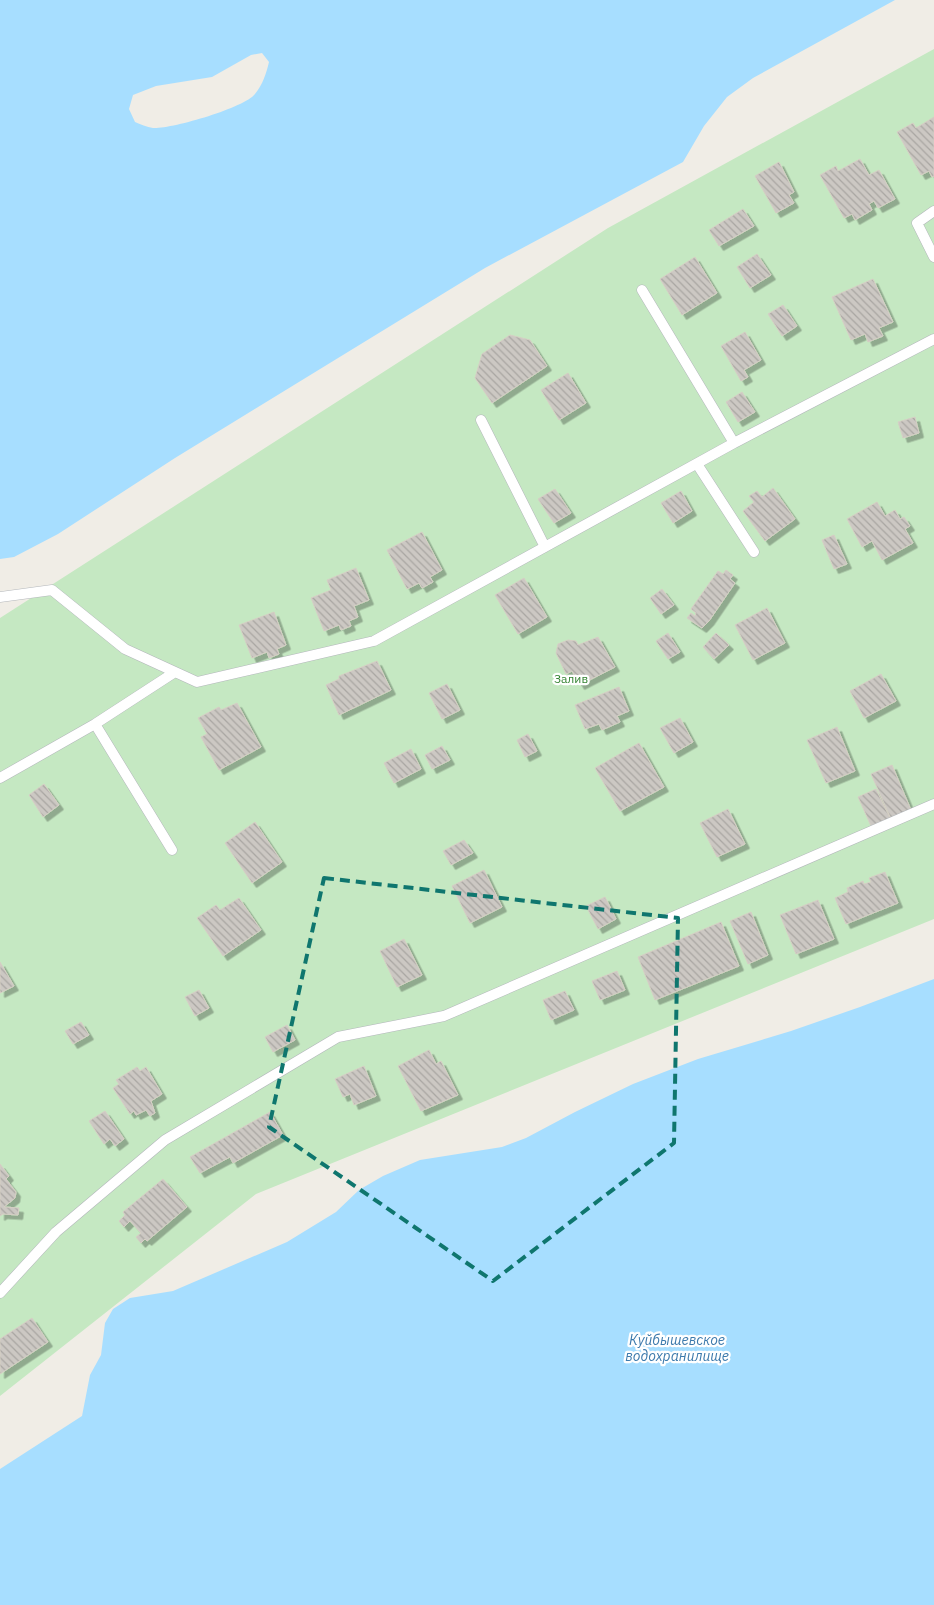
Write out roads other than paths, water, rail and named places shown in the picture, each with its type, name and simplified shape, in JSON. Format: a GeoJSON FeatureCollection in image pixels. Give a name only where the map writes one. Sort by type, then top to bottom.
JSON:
{"type":"FeatureCollection","features":[{"type":"Feature","properties":{"kind":"lane"},"geometry":{"type":"LineString","coordinates":[[934,211],[916,223],[934,257]]}},
{"type":"Feature","properties":{"kind":"lane"},"geometry":{"type":"LineString","coordinates":[[642,290],[734,443]]}},
{"type":"Feature","properties":{"kind":"lane"},"geometry":{"type":"LineString","coordinates":[[0,597],[52,590],[125,649],[197,682],[374,641],[734,443],[934,339]]}},
{"type":"Feature","properties":{"kind":"lane"},"geometry":{"type":"LineString","coordinates":[[481,420],[545,546]]}},
{"type":"Feature","properties":{"kind":"lane"},"geometry":{"type":"LineString","coordinates":[[697,464],[754,552]]}},
{"type":"Feature","properties":{"kind":"lane"},"geometry":{"type":"LineString","coordinates":[[0,778],[95,724],[175,672]]}},
{"type":"Feature","properties":{"kind":"lane"},"geometry":{"type":"LineString","coordinates":[[95,724],[172,850]]}},
{"type":"Feature","properties":{"kind":"lane"},"geometry":{"type":"LineString","coordinates":[[0,1293],[56,1232],[165,1140],[338,1037],[444,1016],[934,804]]}},
{"type":"Feature","properties":{"kind":"water"},"geometry":{"type":"Polygon","coordinates":[[[0,0],[895,0],[753,78],[727,97],[704,126],[683,162],[485,268],[175,458],[58,534],[14,557],[0,559],[0,0]],[[262,53],[251,55],[212,77],[156,86],[133,95],[129,109],[135,122],[153,128],[207,117],[248,100],[255,94],[264,79],[269,62],[262,53]]]}},
{"type":"Feature","properties":{"kind":"water","name":"Куйбышевское водохранилище"},"geometry":{"type":"Polygon","coordinates":[[[934,979],[934,1605],[0,1605],[0,1469],[82,1416],[90,1375],[101,1355],[105,1323],[113,1309],[130,1298],[173,1291],[287,1242],[336,1212],[359,1190],[383,1176],[420,1160],[502,1147],[526,1138],[633,1084],[698,1059],[791,1031],[934,979]]]}},
{"type":"Feature","properties":{"kind":"park label","name":"Залив"},"geometry":{"type":"Point","coordinates":[571,679]}}]}
